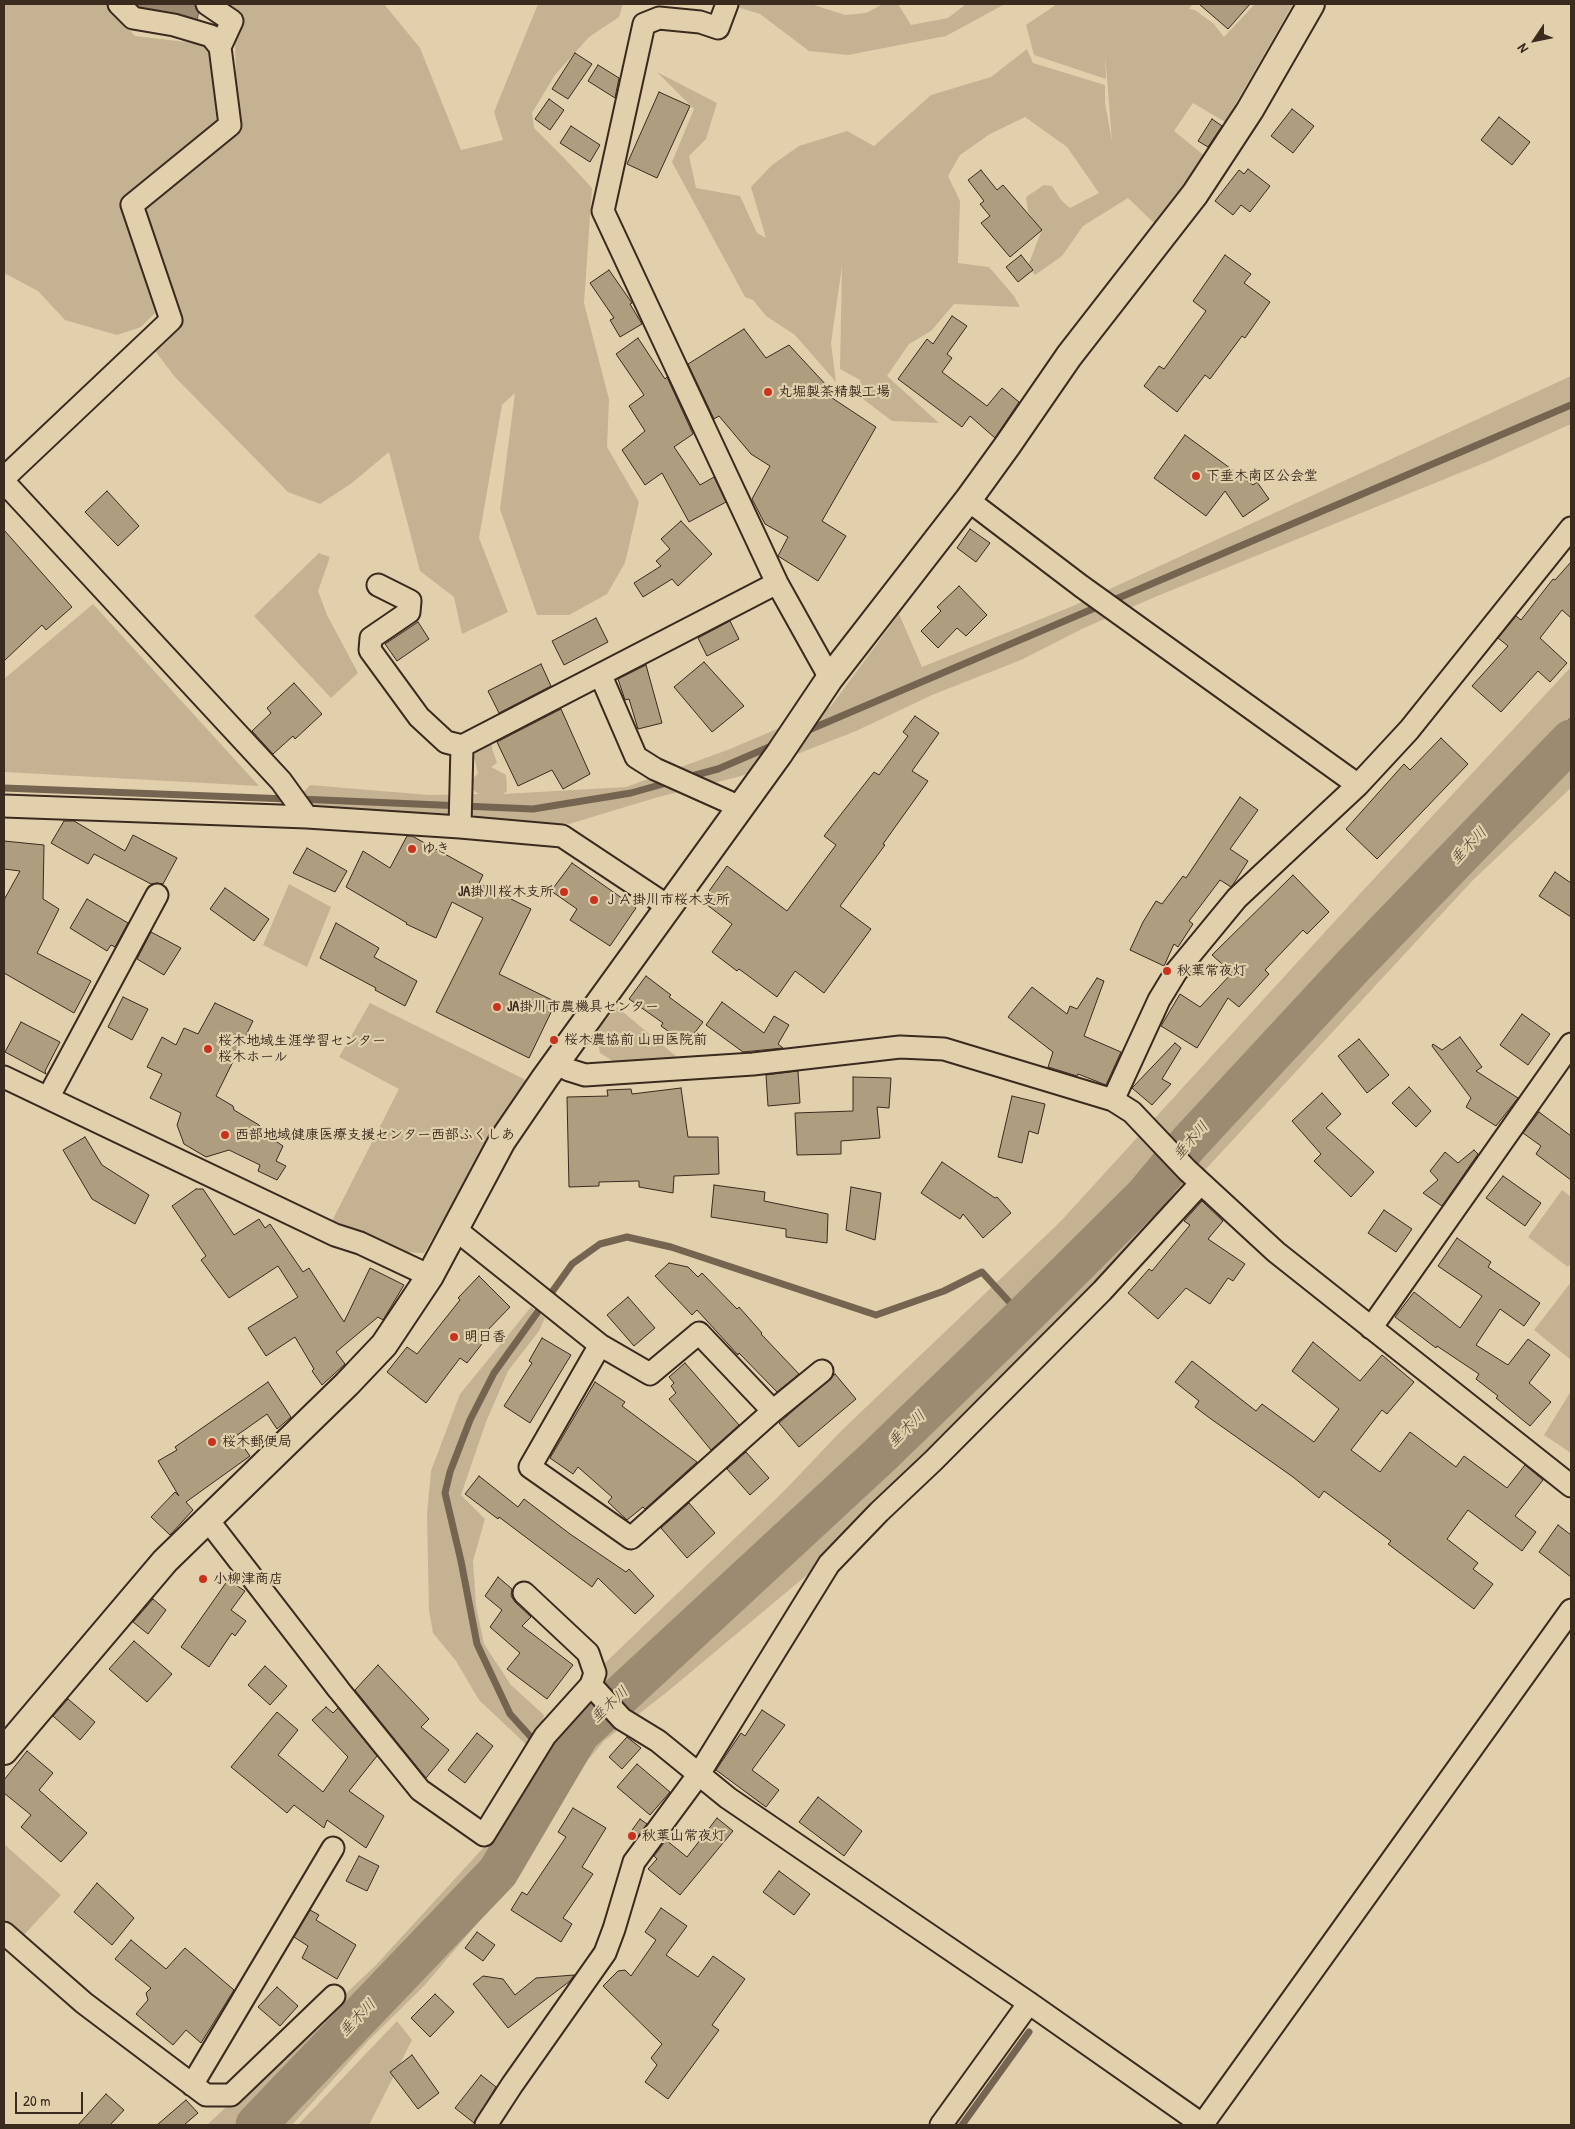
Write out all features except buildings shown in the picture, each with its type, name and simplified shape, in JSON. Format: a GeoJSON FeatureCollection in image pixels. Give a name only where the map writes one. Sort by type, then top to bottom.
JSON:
{"type":"FeatureCollection","features":[{"type":"Feature","properties":{"kind":"street"},"geometry":{"type":"LineString","coordinates":[[4,478],[171,320],[132,205],[230,125],[220,47],[211,36],[174,25],[133,18],[119,4]]}},
{"type":"Feature","properties":{"kind":"street"},"geometry":{"type":"LineString","coordinates":[[207,4],[232,21],[220,47]]}},
{"type":"Feature","properties":{"kind":"street"},"geometry":{"type":"LineString","coordinates":[[727,4],[718,28],[700,22],[659,18],[644,24],[603,211],[778,583],[830,678]]}},
{"type":"Feature","properties":{"kind":"street"},"geometry":{"type":"LineString","coordinates":[[4,1751],[164,1561],[347,1384],[384,1345],[430,1276],[502,1141],[556,1063],[780,754],[830,678],[968,500],[1069,356],[1194,194],[1250,110],[1311,4]]}},
{"type":"Feature","properties":{"kind":"street"},"geometry":{"type":"LineString","coordinates":[[4,482],[281,781],[307,818]]}},
{"type":"Feature","properties":{"kind":"street"},"geometry":{"type":"LineString","coordinates":[[968,500],[1092,594],[1358,784]]}},
{"type":"Feature","properties":{"kind":"street"},"geometry":{"type":"LineString","coordinates":[[1113,1100],[1159,1000],[1176,972],[1237,898],[1358,784],[1410,730],[1571,528]]}},
{"type":"Feature","properties":{"kind":"street"},"geometry":{"type":"LineString","coordinates":[[378,586],[410,601],[409,612],[371,638],[370,650],[419,716],[446,742],[462,746],[601,676],[778,583]]}},
{"type":"Feature","properties":{"kind":"street"},"geometry":{"type":"LineString","coordinates":[[601,676],[636,757],[654,769],[740,807]]}},
{"type":"Feature","properties":{"kind":"street"},"geometry":{"type":"LineString","coordinates":[[460,825],[462,746]]}},
{"type":"Feature","properties":{"kind":"street"},"geometry":{"type":"LineString","coordinates":[[4,806],[460,825],[562,836],[669,908]]}},
{"type":"Feature","properties":{"kind":"street"},"geometry":{"type":"LineString","coordinates":[[48,1098],[157,895]]}},
{"type":"Feature","properties":{"kind":"street"},"geometry":{"type":"LineString","coordinates":[[1371,1328],[1571,1044]]}},
{"type":"Feature","properties":{"kind":"street"},"geometry":{"type":"LineString","coordinates":[[556,1063],[585,1076],[754,1064],[900,1047],[944,1049],[1113,1100],[1132,1112],[1194,1177],[1276,1252],[1571,1486]]}},
{"type":"Feature","properties":{"kind":"street"},"geometry":{"type":"LineString","coordinates":[[4,1078],[334,1235],[360,1243],[430,1276]]}},
{"type":"Feature","properties":{"kind":"street"},"geometry":{"type":"LineString","coordinates":[[486,2125],[605,1953],[634,1862],[699,1774],[829,1564],[1102,1290],[1194,1177]]}},
{"type":"Feature","properties":{"kind":"street"},"geometry":{"type":"LineString","coordinates":[[455,1230],[600,1344],[650,1374],[699,1333],[773,1411]]}},
{"type":"Feature","properties":{"kind":"street"},"geometry":{"type":"LineString","coordinates":[[600,1344],[530,1467],[631,1538],[773,1411],[822,1371]]}},
{"type":"Feature","properties":{"kind":"street"},"geometry":{"type":"LineString","coordinates":[[207,1520],[339,1690],[420,1790],[484,1835],[545,1736],[591,1685],[595,1673],[588,1653],[524,1593]]}},
{"type":"Feature","properties":{"kind":"street"},"geometry":{"type":"LineString","coordinates":[[591,1685],[622,1719],[658,1741],[728,1798],[1029,2003],[1202,2125],[1571,1610]]}},
{"type":"Feature","properties":{"kind":"street"},"geometry":{"type":"LineString","coordinates":[[192,2085],[333,1848]]}},
{"type":"Feature","properties":{"kind":"street"},"geometry":{"type":"LineString","coordinates":[[4,1933],[84,2004],[206,2095],[230,2095],[334,1996]]}},
{"type":"Feature","properties":{"kind":"street"},"geometry":{"type":"LineString","coordinates":[[941,2125],[1029,2003]]}},
{"type":"Feature","properties":{"kind":"shaded area"},"geometry":{"type":"Polygon","coordinates":[[[4,4],[106,4],[135,36],[212,45],[218,125],[119,201],[155,313],[141,327],[117,335],[65,320],[38,291],[4,273],[4,4]]]}},
{"type":"Feature","properties":{"kind":"shaded area"},"geometry":{"type":"Polygon","coordinates":[[[129,4],[200,5],[196,26],[135,10],[129,4]]]}},
{"type":"Feature","properties":{"kind":"shaded area"},"geometry":{"type":"Polygon","coordinates":[[[207,4],[384,4],[420,48],[461,150],[503,140],[494,112],[538,4],[623,4],[619,17],[589,37],[555,75],[532,113],[534,128],[592,188],[584,303],[609,399],[607,447],[639,502],[625,563],[607,594],[569,615],[537,615],[500,509],[515,393],[502,405],[479,538],[508,612],[462,634],[454,597],[420,571],[389,452],[352,483],[320,504],[288,492],[175,377],[152,347],[183,319],[136,210],[238,127],[234,18],[207,4]]]}},
{"type":"Feature","properties":{"kind":"shaded area"},"geometry":{"type":"Polygon","coordinates":[[[737,4],[811,4],[845,15],[866,13],[883,4],[898,4],[911,25],[948,18],[966,4],[1005,4],[946,36],[848,55],[809,51],[760,14],[737,7],[737,4]]]}},
{"type":"Feature","properties":{"kind":"shaded area"},"geometry":{"type":"Polygon","coordinates":[[[1057,4],[1193,4],[1189,9],[1195,10],[1214,24],[1224,37],[1255,4],[1293,4],[1225,122],[1193,103],[1174,131],[1211,161],[1160,229],[1128,198],[1083,226],[1062,256],[1035,275],[1028,266],[1041,232],[1028,211],[1026,197],[1044,185],[1052,186],[1061,200],[1070,208],[1099,193],[1067,147],[1025,117],[990,134],[960,155],[948,176],[960,201],[958,263],[989,267],[1014,296],[1020,307],[954,304],[931,331],[909,344],[887,376],[939,423],[892,421],[863,399],[860,380],[840,369],[842,266],[831,343],[836,382],[795,335],[766,316],[753,300],[745,297],[672,162],[694,109],[657,72],[717,103],[706,139],[689,156],[696,188],[740,196],[757,233],[766,238],[751,187],[772,165],[799,146],[847,131],[874,146],[931,95],[991,77],[1027,49],[1033,63],[1105,85],[1105,103],[1112,141],[1105,53],[1106,79],[1034,55],[1026,25],[1057,4]]]}},
{"type":"Feature","properties":{"kind":"shaded area"},"geometry":{"type":"Polygon","coordinates":[[[1571,376],[1571,424],[1489,461],[1155,597],[1084,628],[1021,660],[932,695],[856,731],[741,776],[655,798],[569,824],[353,817],[319,809],[301,795],[310,785],[429,795],[479,794],[471,789],[468,782],[478,774],[475,760],[469,754],[491,737],[497,763],[491,767],[506,775],[507,791],[503,794],[626,787],[730,749],[831,706],[899,614],[922,667],[1073,606],[1571,376]]]}},
{"type":"Feature","properties":{"kind":"shaded area"},"geometry":{"type":"Polygon","coordinates":[[[319,553],[330,557],[318,591],[327,615],[358,673],[331,698],[254,616],[319,553]]]}},
{"type":"Feature","properties":{"kind":"shaded area"},"geometry":{"type":"Polygon","coordinates":[[[93,604],[259,786],[4,772],[4,679],[93,604]]]}},
{"type":"Feature","properties":{"kind":"shaded area"},"geometry":{"type":"Polygon","coordinates":[[[1571,667],[1571,788],[1473,880],[1145,1235],[819,1565],[667,1692],[604,1741],[569,1782],[510,1885],[424,1986],[368,2041],[292,2125],[207,2125],[376,1965],[484,1847],[505,1801],[534,1752],[479,1700],[456,1661],[433,1633],[429,1610],[427,1514],[431,1471],[460,1394],[531,1307],[545,1318],[539,1331],[508,1371],[486,1422],[461,1495],[485,1519],[473,1561],[476,1606],[484,1644],[511,1685],[544,1715],[541,1731],[546,1735],[604,1664],[783,1492],[842,1430],[1060,1222],[1356,898],[1571,667]]]}},
{"type":"Feature","properties":{"kind":"shaded area"},"geometry":{"type":"Polygon","coordinates":[[[1571,717],[1571,749],[1480,834],[1426,890],[1539,750],[1571,717]]]}},
{"type":"Feature","properties":{"kind":"shaded area"},"geometry":{"type":"Polygon","coordinates":[[[289,884],[331,907],[307,967],[263,945],[289,884]]]}},
{"type":"Feature","properties":{"kind":"shaded area"},"geometry":{"type":"Polygon","coordinates":[[[370,1003],[528,1081],[493,1133],[424,1253],[398,1252],[331,1223],[399,1089],[339,1057],[370,1003]]]}},
{"type":"Feature","properties":{"kind":"shaded area"},"geometry":{"type":"Polygon","coordinates":[[[617,1007],[677,1057],[616,1063],[600,1053],[596,1031],[617,1007]]]}},
{"type":"Feature","properties":{"kind":"shaded area"},"geometry":{"type":"Polygon","coordinates":[[[1562,1190],[1571,1197],[1571,1263],[1568,1267],[1528,1237],[1562,1190]]]}},
{"type":"Feature","properties":{"kind":"shaded area"},"geometry":{"type":"Polygon","coordinates":[[[1571,1282],[1571,1360],[1534,1330],[1571,1282]]]}},
{"type":"Feature","properties":{"kind":"shaded area"},"geometry":{"type":"Polygon","coordinates":[[[1571,1391],[1571,1453],[1544,1435],[1571,1391]]]}},
{"type":"Feature","properties":{"kind":"shaded area"},"geometry":{"type":"Polygon","coordinates":[[[4,1844],[61,1895],[23,1936],[4,1919],[4,1844]]]}},
{"type":"Feature","properties":{"kind":"shaded area"},"geometry":{"type":"Polygon","coordinates":[[[397,2021],[412,2040],[369,2125],[298,2125],[397,2021]]]}},
{"type":"Feature","properties":{"kind":"waterway"},"geometry":{"type":"LineString","coordinates":[[804,732],[1571,405]]}},
{"type":"Feature","properties":{"kind":"waterway","name":"垂木川"},"geometry":{"type":"LineString","coordinates":[[256,2125],[498,1872],[579,1734],[877,1458],[1145,1196],[1189,1143],[1353,966],[1571,740]]}},
{"type":"Feature","properties":{"kind":"waterway"},"geometry":{"type":"LineString","coordinates":[[688,777],[718,769],[776,744]]}},
{"type":"Feature","properties":{"kind":"waterway"},"geometry":{"type":"LineString","coordinates":[[299,799],[533,809],[631,793],[670,782]]}},
{"type":"Feature","properties":{"kind":"waterway"},"geometry":{"type":"LineString","coordinates":[[4,788],[288,799]]}},
{"type":"Feature","properties":{"kind":"waterway"},"geometry":{"type":"LineString","coordinates":[[559,1768],[510,1714],[477,1644],[461,1561],[445,1493],[450,1472],[470,1420],[494,1373],[572,1264],[600,1244],[627,1237],[671,1247],[876,1315],[944,1291],[982,1272],[1023,1317]]}},
{"type":"Feature","properties":{"kind":"waterway"},"geometry":{"type":"LineString","coordinates":[[962,2125],[1029,2032]]}},
{"type":"Feature","properties":{"kind":"place","name":"丸堀製茶精製工場"},"geometry":{"type":"Point","coordinates":[768,392]}},
{"type":"Feature","properties":{"kind":"place","name":"下垂木南区公会堂"},"geometry":{"type":"Point","coordinates":[1196,476]}},
{"type":"Feature","properties":{"kind":"place","name":"ゆき"},"geometry":{"type":"Point","coordinates":[412,849]}},
{"type":"Feature","properties":{"kind":"place","name":"JA掛川桜木支所"},"geometry":{"type":"Point","coordinates":[564,892]}},
{"type":"Feature","properties":{"kind":"place","name":"ＪＡ掛川市桜木支所"},"geometry":{"type":"Point","coordinates":[594,900]}},
{"type":"Feature","properties":{"kind":"place","name":"秋葉常夜灯"},"geometry":{"type":"Point","coordinates":[1167,971]}},
{"type":"Feature","properties":{"kind":"place","name":"JA掛川市農機具センター"},"geometry":{"type":"Point","coordinates":[497,1007]}},
{"type":"Feature","properties":{"kind":"place","name":"桜木農協前 山田医院前"},"geometry":{"type":"Point","coordinates":[554,1040]}},
{"type":"Feature","properties":{"kind":"place","name":"桜木地域生涯学習センター 桜木ホール"},"geometry":{"type":"Point","coordinates":[208,1049]}},
{"type":"Feature","properties":{"kind":"place","name":"西部地域健康医療支援センター西部ふくしあ"},"geometry":{"type":"Point","coordinates":[225,1135]}},
{"type":"Feature","properties":{"kind":"place","name":"明日香"},"geometry":{"type":"Point","coordinates":[454,1337]}},
{"type":"Feature","properties":{"kind":"place","name":"桜木郵便局"},"geometry":{"type":"Point","coordinates":[212,1442]}},
{"type":"Feature","properties":{"kind":"place","name":"小柳津商店"},"geometry":{"type":"Point","coordinates":[203,1579]}},
{"type":"Feature","properties":{"kind":"place","name":"秋葉山常夜灯"},"geometry":{"type":"Point","coordinates":[632,1836]}}]}
